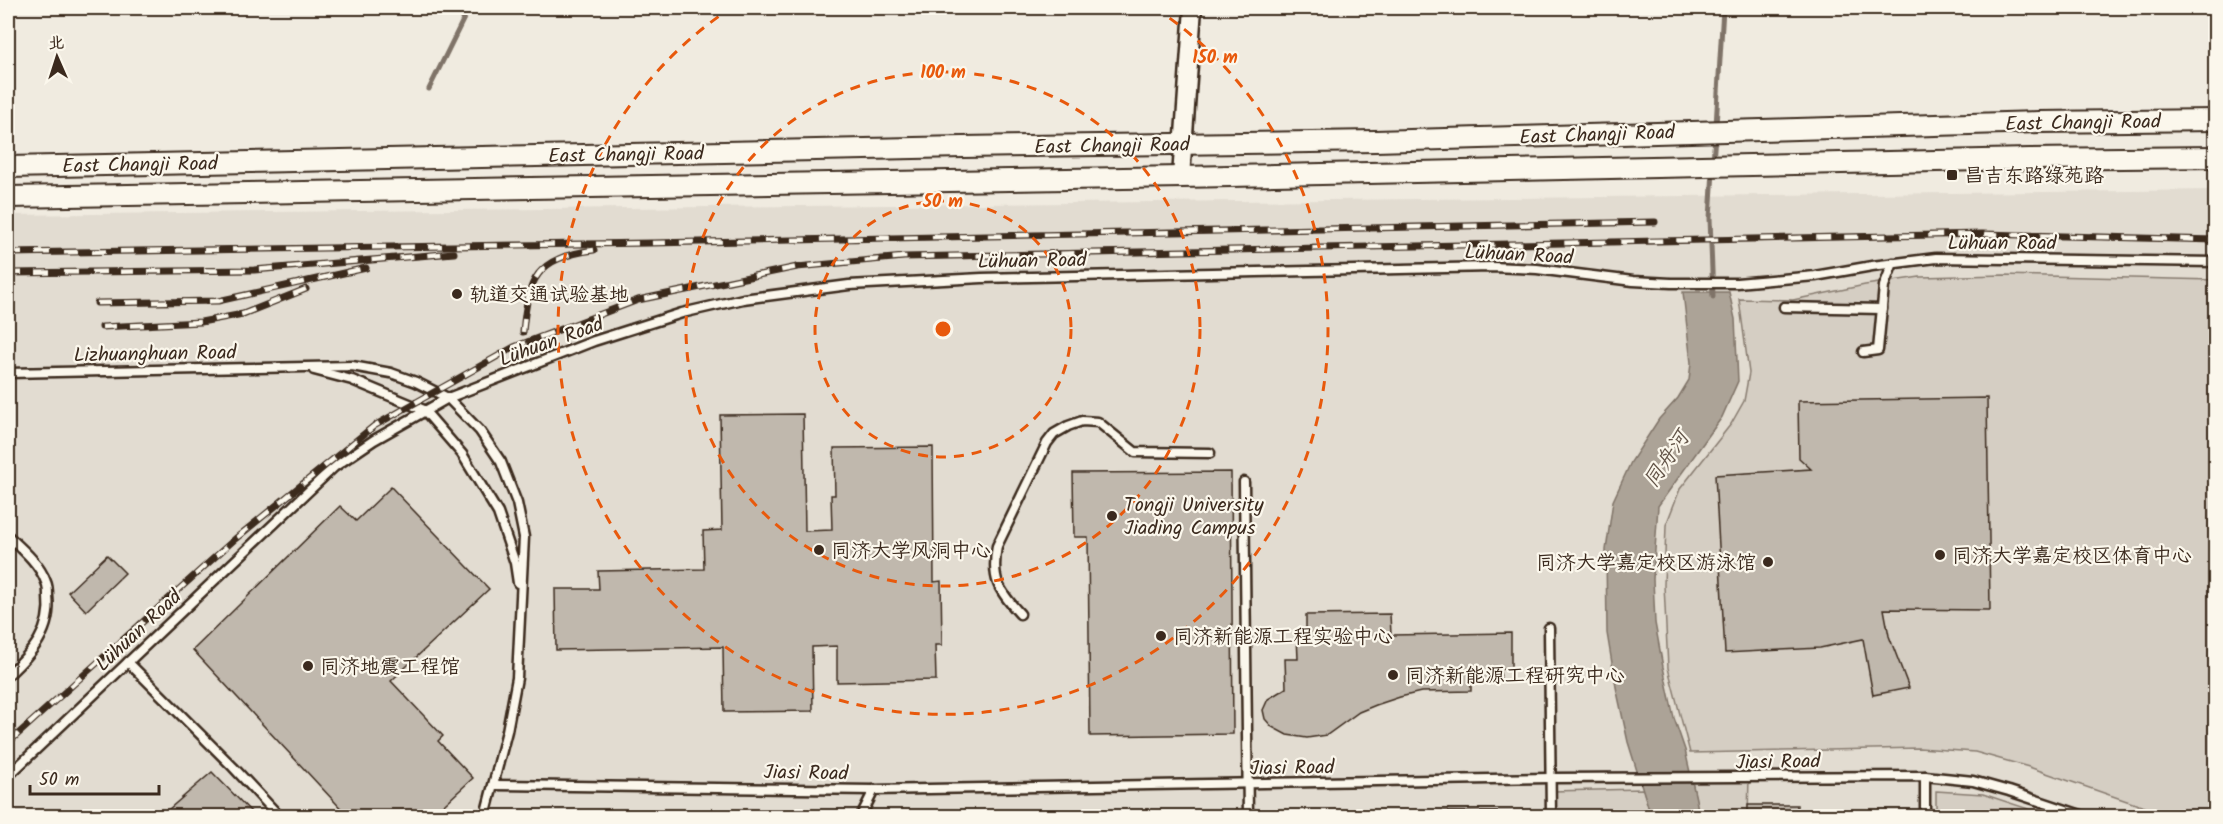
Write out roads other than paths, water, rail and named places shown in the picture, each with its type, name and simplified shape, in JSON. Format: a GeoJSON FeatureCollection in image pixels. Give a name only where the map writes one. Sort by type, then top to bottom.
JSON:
{"type":"FeatureCollection","features":[{"type":"Feature","properties":{"kind":"street"},"geometry":{"type":"LineString","coordinates":[[1181,177],[1193,8]]}},
{"type":"Feature","properties":{"kind":"street","name":"East Changji Road"},"geometry":{"type":"LineString","coordinates":[[8,167],[1376,141],[2039,122],[2216,120]]}},
{"type":"Feature","properties":{"kind":"street","name":"East Changji Road"},"geometry":{"type":"LineString","coordinates":[[8,197],[2216,157]]}},
{"type":"Feature","properties":{"kind":"lane","name":"Lühuan Road"},"geometry":{"type":"LineString","coordinates":[[8,776],[334,467],[374,440],[448,398],[594,341],[682,313],[743,299],[849,285],[982,278],[1492,267],[1537,269],[1633,281],[1737,283],[1815,276],[1936,258],[2216,262]]}},
{"type":"Feature","properties":{"kind":"lane"},"geometry":{"type":"LineString","coordinates":[[1863,352],[1878,350],[1884,286],[1893,263]]}},
{"type":"Feature","properties":{"kind":"lane"},"geometry":{"type":"LineString","coordinates":[[1784,307],[1882,309]]}},
{"type":"Feature","properties":{"kind":"lane","name":"Lizhuanghuan Road"},"geometry":{"type":"LineString","coordinates":[[8,373],[352,366],[391,373],[448,398],[480,431],[501,462],[517,503],[524,537],[517,678],[507,731],[485,816]]}},
{"type":"Feature","properties":{"kind":"lane","name":"Lizhuanghuan Road"},"geometry":{"type":"LineString","coordinates":[[304,367],[352,380],[424,410],[462,454],[498,513],[515,563],[521,601]]}},
{"type":"Feature","properties":{"kind":"lane"},"geometry":{"type":"LineString","coordinates":[[1020,614],[1006,599],[994,574],[997,546],[1047,443],[1054,434],[1082,421],[1098,422],[1135,452],[1210,453]]}},
{"type":"Feature","properties":{"kind":"lane"},"geometry":{"type":"LineString","coordinates":[[1244,482],[1248,816]]}},
{"type":"Feature","properties":{"kind":"lane"},"geometry":{"type":"LineString","coordinates":[[8,536],[32,559],[46,583],[50,610],[44,633],[22,662],[8,675]]}},
{"type":"Feature","properties":{"kind":"lane"},"geometry":{"type":"LineString","coordinates":[[1549,628],[1551,816]]}},
{"type":"Feature","properties":{"kind":"lane"},"geometry":{"type":"LineString","coordinates":[[128,662],[279,816]]}},
{"type":"Feature","properties":{"kind":"lane"},"geometry":{"type":"LineString","coordinates":[[1925,776],[1925,816]]}},
{"type":"Feature","properties":{"kind":"lane","name":"Jiasi Road"},"geometry":{"type":"LineString","coordinates":[[494,785],[874,790],[1621,777],[1925,776],[1973,781],[2084,816]]}},
{"type":"Feature","properties":{"kind":"lane"},"geometry":{"type":"LineString","coordinates":[[861,816],[874,790]]}},
{"type":"Feature","properties":{"kind":"water"},"geometry":{"type":"Polygon","coordinates":[[[1683,292],[1729,292],[1735,319],[1738,381],[1722,417],[1658,506],[1653,579],[1655,623],[1674,718],[1685,750],[1699,816],[1651,816],[1628,742],[1616,687],[1607,633],[1606,550],[1613,501],[1631,462],[1659,419],[1678,398],[1689,380],[1691,363],[1683,292]]]}},
{"type":"Feature","properties":{"kind":"waterway","name":"同舟河"},"geometry":{"type":"LineString","coordinates":[[429,89],[469,8]]}},
{"type":"Feature","properties":{"kind":"waterway"},"geometry":{"type":"LineString","coordinates":[[1716,126],[1723,8]]}},
{"type":"Feature","properties":{"kind":"waterway"},"geometry":{"type":"LineString","coordinates":[[1713,162],[1715,135]]}},
{"type":"Feature","properties":{"kind":"waterway"},"geometry":{"type":"LineString","coordinates":[[1713,171],[1710,218],[1713,297]]}},
{"type":"Feature","properties":{"kind":"railway"},"geometry":{"type":"LineString","coordinates":[[8,253],[651,243],[1655,222]]}},
{"type":"Feature","properties":{"kind":"railway"},"geometry":{"type":"LineString","coordinates":[[8,743],[235,539],[374,426],[514,347],[638,300],[797,267],[904,257],[1982,234],[2216,240]]}},
{"type":"Feature","properties":{"kind":"railway"},"geometry":{"type":"LineString","coordinates":[[523,332],[528,298],[532,284],[539,274],[547,265],[559,259],[594,250]]}},
{"type":"Feature","properties":{"kind":"railway"},"geometry":{"type":"LineString","coordinates":[[8,273],[254,270],[454,253]]}},
{"type":"Feature","properties":{"kind":"railway"},"geometry":{"type":"LineString","coordinates":[[97,303],[218,301],[366,268]]}},
{"type":"Feature","properties":{"kind":"railway"},"geometry":{"type":"LineString","coordinates":[[102,327],[201,322],[243,314],[306,289]]}},
{"type":"Feature","properties":{"kind":"place","name":"昌吉东路绿苑路"},"geometry":{"type":"Point","coordinates":[1952,175]}},
{"type":"Feature","properties":{"kind":"place","name":"轨道交通试验基地"},"geometry":{"type":"Point","coordinates":[457,294]}},
{"type":"Feature","properties":{"kind":"place","name":"Tongji University Jiading Campus"},"geometry":{"type":"Point","coordinates":[1112,516]}},
{"type":"Feature","properties":{"kind":"place","name":"同济大学风洞中心"},"geometry":{"type":"Point","coordinates":[819,550]}},
{"type":"Feature","properties":{"kind":"place","name":"同济大学嘉定校区体育中心"},"geometry":{"type":"Point","coordinates":[1940,555]}},
{"type":"Feature","properties":{"kind":"place","name":"同济大学嘉定校区游泳馆"},"geometry":{"type":"Point","coordinates":[1768,562]}},
{"type":"Feature","properties":{"kind":"place","name":"同济新能源工程实验中心"},"geometry":{"type":"Point","coordinates":[1161,636]}},
{"type":"Feature","properties":{"kind":"place","name":"同济地震工程馆"},"geometry":{"type":"Point","coordinates":[308,666]}},
{"type":"Feature","properties":{"kind":"place","name":"同济新能源工程研究中心"},"geometry":{"type":"Point","coordinates":[1393,675]}}]}
